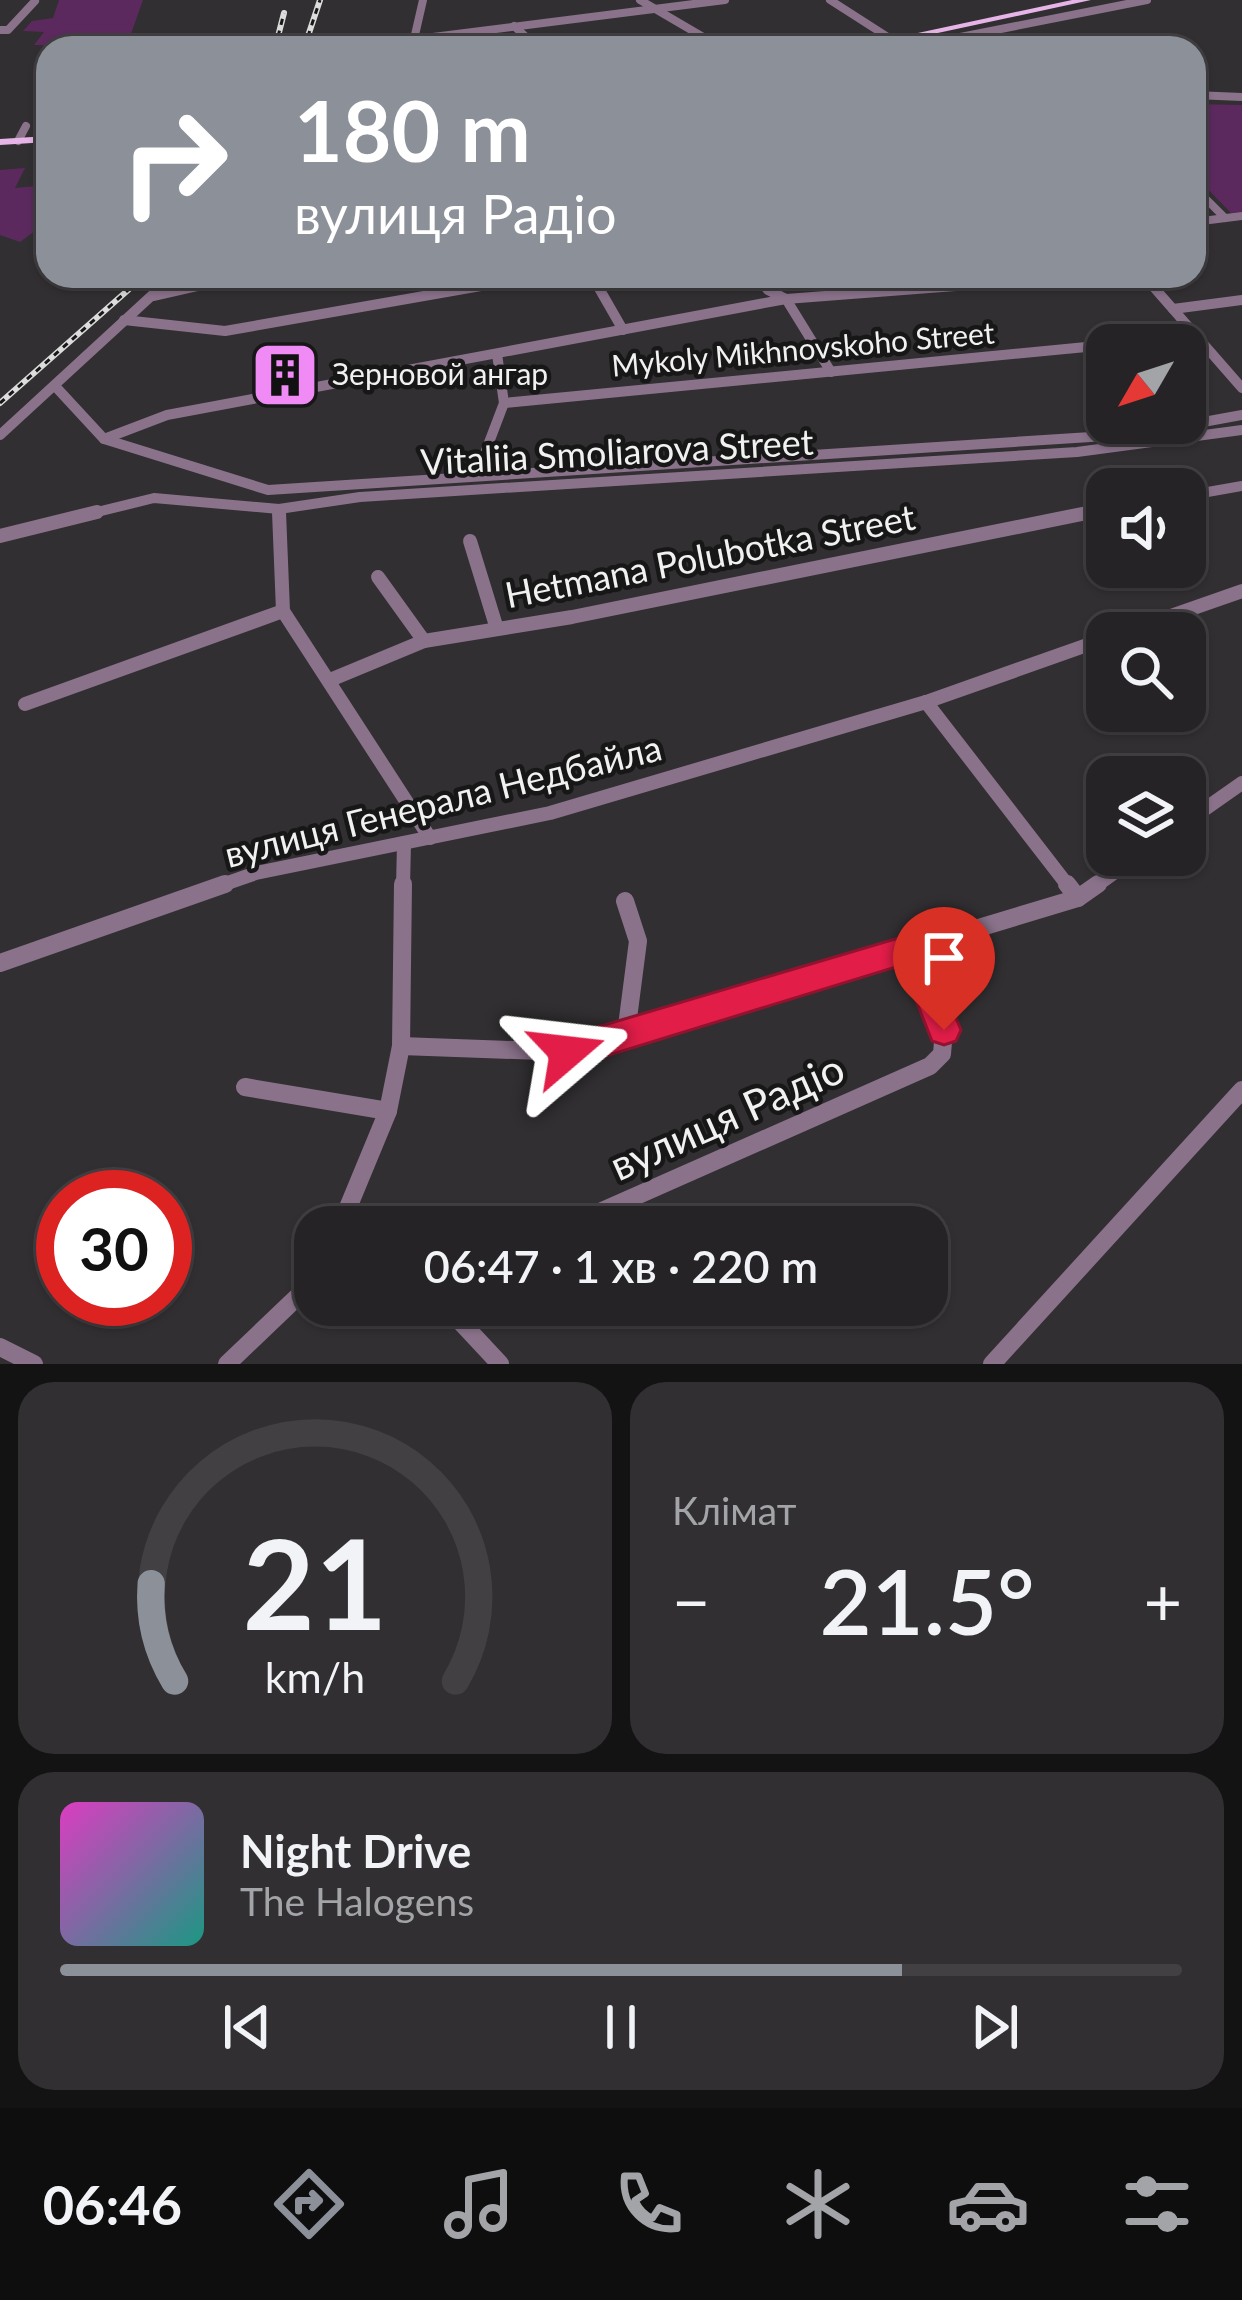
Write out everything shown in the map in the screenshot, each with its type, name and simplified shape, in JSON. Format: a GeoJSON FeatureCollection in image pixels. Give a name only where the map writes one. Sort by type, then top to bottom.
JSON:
{"type":"FeatureCollection","features":[{"type":"Feature","properties":{"kind":"main road"},"geometry":{"type":"LineString","coordinates":[[907,36],[1086,0]]}},
{"type":"Feature","properties":{"kind":"main road"},"geometry":{"type":"LineString","coordinates":[[0,142],[36,135]]}},
{"type":"Feature","properties":{"kind":"street"},"geometry":{"type":"LineString","coordinates":[[416,36],[424,0]]}},
{"type":"Feature","properties":{"kind":"street"},"geometry":{"type":"LineString","coordinates":[[640,0],[702,36]]}},
{"type":"Feature","properties":{"kind":"street"},"geometry":{"type":"LineString","coordinates":[[458,36],[725,0]]}},
{"type":"Feature","properties":{"kind":"street"},"geometry":{"type":"LineString","coordinates":[[830,0],[887,36]]}},
{"type":"Feature","properties":{"kind":"street"},"geometry":{"type":"LineString","coordinates":[[965,36],[1147,0]]}},
{"type":"Feature","properties":{"kind":"street"},"geometry":{"type":"LineString","coordinates":[[0,30],[8,30],[35,2]]}},
{"type":"Feature","properties":{"kind":"street"},"geometry":{"type":"LineString","coordinates":[[514,26],[525,36]]}},
{"type":"Feature","properties":{"kind":"street"},"geometry":{"type":"LineString","coordinates":[[1206,96],[1242,97]]}},
{"type":"Feature","properties":{"kind":"street"},"geometry":{"type":"LineString","coordinates":[[1206,199],[1225,218]]}},
{"type":"Feature","properties":{"kind":"street"},"geometry":{"type":"LineString","coordinates":[[1206,220],[1242,216]]}},
{"type":"Feature","properties":{"kind":"street"},"geometry":{"type":"LineString","coordinates":[[0,435],[160,288]]}},
{"type":"Feature","properties":{"kind":"street"},"geometry":{"type":"LineString","coordinates":[[152,296],[188,288]]}},
{"type":"Feature","properties":{"kind":"street"},"geometry":{"type":"LineString","coordinates":[[124,320],[225,331],[470,288]]}},
{"type":"Feature","properties":{"kind":"street"},"geometry":{"type":"LineString","coordinates":[[599,288],[623,330]]}},
{"type":"Feature","properties":{"kind":"street"},"geometry":{"type":"LineString","coordinates":[[766,288],[786,298],[831,372]]}},
{"type":"Feature","properties":{"kind":"street"},"geometry":{"type":"LineString","coordinates":[[104,439],[167,415],[786,298],[922,288]]}},
{"type":"Feature","properties":{"kind":"street"},"geometry":{"type":"LineString","coordinates":[[1155,288],[1185,324]]}},
{"type":"Feature","properties":{"kind":"street"},"geometry":{"type":"LineString","coordinates":[[1173,309],[1242,301]]}},
{"type":"Feature","properties":{"kind":"street","name":"Mykoly Mikhnovskoho Street"},"geometry":{"type":"LineString","coordinates":[[504,403],[1086,347]]}},
{"type":"Feature","properties":{"kind":"street"},"geometry":{"type":"LineString","coordinates":[[1206,348],[1242,388]]}},
{"type":"Feature","properties":{"kind":"street"},"geometry":{"type":"LineString","coordinates":[[477,474],[504,403],[497,354]]}},
{"type":"Feature","properties":{"kind":"street","name":"Vitaliia Smoliarova Street"},"geometry":{"type":"LineString","coordinates":[[55,386],[104,439],[268,490],[1138,434],[1242,416]]}},
{"type":"Feature","properties":{"kind":"street","name":"Vitaliia Smoliarova Street"},"geometry":{"type":"LineString","coordinates":[[0,536],[154,499],[279,509],[360,497],[1077,452],[1242,430]]}},
{"type":"Feature","properties":{"kind":"street"},"geometry":{"type":"LineString","coordinates":[[1206,492],[1242,486]]}},
{"type":"Feature","properties":{"kind":"street"},"geometry":{"type":"LineString","coordinates":[[279,509],[283,611],[430,838]]}},
{"type":"Feature","properties":{"kind":"street","name":"Hetmana Polubotka Street"},"geometry":{"type":"LineString","coordinates":[[330,680],[424,641],[1086,513]]}},
{"type":"Feature","properties":{"kind":"street"},"geometry":{"type":"LineString","coordinates":[[470,542],[497,629]]}},
{"type":"Feature","properties":{"kind":"street"},"geometry":{"type":"LineString","coordinates":[[378,577],[424,641]]}},
{"type":"Feature","properties":{"kind":"street"},"geometry":{"type":"LineString","coordinates":[[1182,612],[1242,591]]}},
{"type":"Feature","properties":{"kind":"street"},"geometry":{"type":"LineString","coordinates":[[25,704],[283,611]]}},
{"type":"Feature","properties":{"kind":"street","name":"вулиця Генерала Недбайла"},"geometry":{"type":"LineString","coordinates":[[0,963],[256,873],[550,813],[926,702],[1086,645]]}},
{"type":"Feature","properties":{"kind":"street"},"geometry":{"type":"LineString","coordinates":[[926,702],[1078,898]]}},
{"type":"Feature","properties":{"kind":"street"},"geometry":{"type":"LineString","coordinates":[[1206,808],[1242,783]]}},
{"type":"Feature","properties":{"kind":"street"},"geometry":{"type":"LineString","coordinates":[[349,1206],[388,1111],[401,1046],[404,843]]}},
{"type":"Feature","properties":{"kind":"street"},"geometry":{"type":"LineString","coordinates":[[401,1046],[567,1052],[1078,898],[1109,876]]}},
{"type":"Feature","properties":{"kind":"street"},"geometry":{"type":"LineString","coordinates":[[625,901],[638,941],[626,1034]]}},
{"type":"Feature","properties":{"kind":"street","name":"вулиця Радіо"},"geometry":{"type":"LineString","coordinates":[[613,1206],[930,1066],[943,1054],[944,1030],[912,948]]}},
{"type":"Feature","properties":{"kind":"street"},"geometry":{"type":"LineString","coordinates":[[245,1087],[388,1111]]}},
{"type":"Feature","properties":{"kind":"street"},"geometry":{"type":"LineString","coordinates":[[992,1364],[1242,1090]]}},
{"type":"Feature","properties":{"kind":"street"},"geometry":{"type":"LineString","coordinates":[[227,1364],[294,1300]]}},
{"type":"Feature","properties":{"kind":"street"},"geometry":{"type":"LineString","coordinates":[[465,1326],[500,1364]]}},
{"type":"Feature","properties":{"kind":"street"},"geometry":{"type":"LineString","coordinates":[[0,1347],[34,1364]]}},
{"type":"Feature","properties":{"kind":"shaded area"},"geometry":{"type":"Polygon","coordinates":[[[59,0],[143,0],[130,36],[41,36],[44,32],[23,31],[32,21],[53,18],[59,0]]]}},
{"type":"Feature","properties":{"kind":"shaded area"},"geometry":{"type":"Polygon","coordinates":[[[1206,104],[1242,105],[1242,212],[1231,213],[1206,187],[1206,104]]]}},
{"type":"Feature","properties":{"kind":"shaded area"},"geometry":{"type":"Polygon","coordinates":[[[25,168],[15,188],[36,186],[36,230],[20,242],[0,235],[0,170],[25,168]]]}},
{"type":"Feature","properties":{"kind":"building"},"geometry":{"type":"Polygon","coordinates":[[[300,353],[306,364],[265,374],[260,362],[300,353]]]}},
{"type":"Feature","properties":{"kind":"railway"},"geometry":{"type":"LineString","coordinates":[[308,36],[320,0]]}},
{"type":"Feature","properties":{"kind":"railway"},"geometry":{"type":"LineString","coordinates":[[278,36],[284,13]]}},
{"type":"Feature","properties":{"kind":"railway"},"geometry":{"type":"LineString","coordinates":[[0,403],[130,288]]}},
{"type":"Feature","properties":{"kind":"place","name":"Зерновой ангар"},"geometry":{"type":"Point","coordinates":[285,375]}},
{"type":"Feature","properties":{"kind":"route"},"geometry":{"type":"LineString","coordinates":[[567,1052],[912,948],[944,1030]]}}]}
